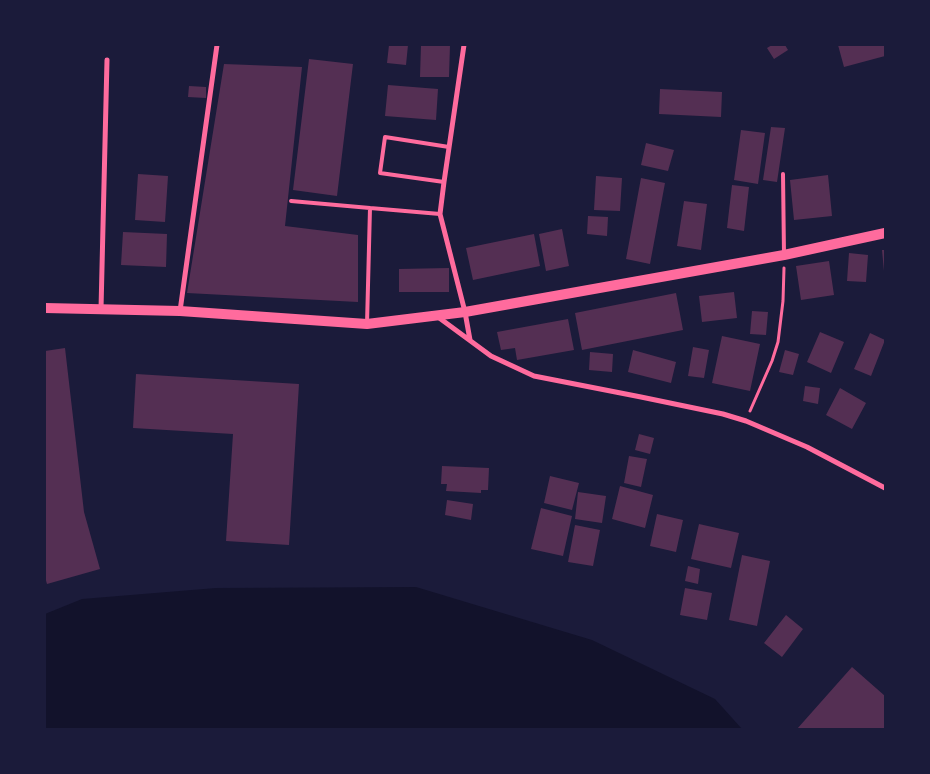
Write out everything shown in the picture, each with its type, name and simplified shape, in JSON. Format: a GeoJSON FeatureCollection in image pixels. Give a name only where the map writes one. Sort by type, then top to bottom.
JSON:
{"type":"FeatureCollection","features":[{"type":"Feature","properties":{"kind":"main road"},"geometry":{"type":"LineString","coordinates":[[45,308],[180,311],[367,324],[465,312],[784,255],[885,233]]}},
{"type":"Feature","properties":{"kind":"street"},"geometry":{"type":"LineString","coordinates":[[180,311],[217,45]]}},
{"type":"Feature","properties":{"kind":"street"},"geometry":{"type":"LineString","coordinates":[[464,45],[440,214],[465,312],[470,340]]}},
{"type":"Feature","properties":{"kind":"street"},"geometry":{"type":"LineString","coordinates":[[101,309],[107,60]]}},
{"type":"Feature","properties":{"kind":"street"},"geometry":{"type":"LineString","coordinates":[[435,315],[491,356],[534,376],[723,414],[746,421],[807,447],[885,488]]}},
{"type":"Feature","properties":{"kind":"lane"},"geometry":{"type":"LineString","coordinates":[[444,182],[380,173],[385,137],[449,147]]}},
{"type":"Feature","properties":{"kind":"lane"},"geometry":{"type":"LineString","coordinates":[[783,174],[784,255]]}},
{"type":"Feature","properties":{"kind":"lane"},"geometry":{"type":"LineString","coordinates":[[291,202],[440,214]]}},
{"type":"Feature","properties":{"kind":"lane"},"geometry":{"type":"LineString","coordinates":[[367,324],[370,208]]}},
{"type":"Feature","properties":{"kind":"path"},"geometry":{"type":"LineString","coordinates":[[746,421],[772,361],[778,342],[783,301],[784,255]]}},
{"type":"Feature","properties":{"kind":"shaded area"},"geometry":{"type":"Polygon","coordinates":[[[416,587],[592,640],[715,699],[742,729],[45,729],[45,614],[82,599],[216,588],[416,587]]]}},
{"type":"Feature","properties":{"kind":"building"},"geometry":{"type":"Polygon","coordinates":[[[389,45],[408,45],[406,65],[387,63],[389,45]]]}},
{"type":"Feature","properties":{"kind":"building"},"geometry":{"type":"Polygon","coordinates":[[[421,45],[450,45],[449,77],[420,77],[421,45]]]}},
{"type":"Feature","properties":{"kind":"building"},"geometry":{"type":"Polygon","coordinates":[[[772,45],[785,45],[788,50],[774,59],[767,48],[772,45]]]}},
{"type":"Feature","properties":{"kind":"building"},"geometry":{"type":"Polygon","coordinates":[[[838,45],[884,45],[885,56],[844,67],[838,45]]]}},
{"type":"Feature","properties":{"kind":"building"},"geometry":{"type":"Polygon","coordinates":[[[309,59],[353,64],[337,196],[293,190],[309,59]]]}},
{"type":"Feature","properties":{"kind":"building"},"geometry":{"type":"Polygon","coordinates":[[[224,64],[302,67],[285,226],[358,235],[358,302],[187,293],[224,64]]]}},
{"type":"Feature","properties":{"kind":"building"},"geometry":{"type":"Polygon","coordinates":[[[388,85],[438,89],[436,120],[385,116],[388,85]]]}},
{"type":"Feature","properties":{"kind":"building"},"geometry":{"type":"Polygon","coordinates":[[[189,86],[206,87],[206,98],[188,97],[189,86]]]}},
{"type":"Feature","properties":{"kind":"building"},"geometry":{"type":"Polygon","coordinates":[[[660,89],[722,92],[721,117],[659,114],[660,89]]]}},
{"type":"Feature","properties":{"kind":"building"},"geometry":{"type":"Polygon","coordinates":[[[771,127],[785,128],[777,182],[763,180],[771,127]]]}},
{"type":"Feature","properties":{"kind":"building"},"geometry":{"type":"Polygon","coordinates":[[[741,130],[765,133],[758,184],[734,180],[741,130]]]}},
{"type":"Feature","properties":{"kind":"building"},"geometry":{"type":"Polygon","coordinates":[[[646,143],[674,150],[668,171],[641,165],[646,143]]]}},
{"type":"Feature","properties":{"kind":"building"},"geometry":{"type":"Polygon","coordinates":[[[138,174],[168,176],[165,222],[135,220],[138,174]]]}},
{"type":"Feature","properties":{"kind":"building"},"geometry":{"type":"Polygon","coordinates":[[[828,175],[832,216],[794,220],[790,180],[828,175]]]}},
{"type":"Feature","properties":{"kind":"building"},"geometry":{"type":"Polygon","coordinates":[[[596,176],[622,178],[620,211],[594,210],[596,176]]]}},
{"type":"Feature","properties":{"kind":"building"},"geometry":{"type":"Polygon","coordinates":[[[641,178],[665,183],[650,264],[626,259],[641,178]]]}},
{"type":"Feature","properties":{"kind":"building"},"geometry":{"type":"Polygon","coordinates":[[[732,185],[749,187],[744,231],[727,228],[732,185]]]}},
{"type":"Feature","properties":{"kind":"building"},"geometry":{"type":"Polygon","coordinates":[[[684,201],[707,204],[701,250],[677,246],[684,201]]]}},
{"type":"Feature","properties":{"kind":"building"},"geometry":{"type":"Polygon","coordinates":[[[588,216],[608,217],[607,236],[587,234],[588,216]]]}},
{"type":"Feature","properties":{"kind":"building"},"geometry":{"type":"Polygon","coordinates":[[[562,229],[569,266],[546,271],[539,234],[562,229]]]}},
{"type":"Feature","properties":{"kind":"building"},"geometry":{"type":"Polygon","coordinates":[[[123,232],[167,234],[166,267],[121,265],[123,232]]]}},
{"type":"Feature","properties":{"kind":"building"},"geometry":{"type":"Polygon","coordinates":[[[534,234],[540,266],[473,280],[466,248],[534,234]]]}},
{"type":"Feature","properties":{"kind":"building"},"geometry":{"type":"Polygon","coordinates":[[[882,250],[885,250],[885,271],[884,271],[882,250]]]}},
{"type":"Feature","properties":{"kind":"building"},"geometry":{"type":"Polygon","coordinates":[[[849,253],[868,255],[866,282],[847,281],[849,253]]]}},
{"type":"Feature","properties":{"kind":"building"},"geometry":{"type":"Polygon","coordinates":[[[829,261],[834,295],[801,300],[796,266],[829,261]]]}},
{"type":"Feature","properties":{"kind":"building"},"geometry":{"type":"Polygon","coordinates":[[[449,268],[449,292],[399,292],[399,269],[449,268]]]}},
{"type":"Feature","properties":{"kind":"building"},"geometry":{"type":"Polygon","coordinates":[[[734,292],[737,318],[702,322],[699,296],[734,292]]]}},
{"type":"Feature","properties":{"kind":"building"},"geometry":{"type":"Polygon","coordinates":[[[676,293],[683,330],[582,350],[575,313],[676,293]]]}},
{"type":"Feature","properties":{"kind":"building"},"geometry":{"type":"Polygon","coordinates":[[[752,311],[768,312],[766,335],[750,334],[752,311]]]}},
{"type":"Feature","properties":{"kind":"building"},"geometry":{"type":"Polygon","coordinates":[[[568,319],[574,350],[517,360],[515,348],[501,350],[497,332],[568,319]]]}},
{"type":"Feature","properties":{"kind":"building"},"geometry":{"type":"Polygon","coordinates":[[[820,332],[844,342],[831,373],[807,362],[820,332]]]}},
{"type":"Feature","properties":{"kind":"building"},"geometry":{"type":"Polygon","coordinates":[[[870,333],[885,340],[871,376],[854,369],[870,333]]]}},
{"type":"Feature","properties":{"kind":"building"},"geometry":{"type":"Polygon","coordinates":[[[722,336],[760,344],[750,391],[712,383],[722,336]]]}},
{"type":"Feature","properties":{"kind":"building"},"geometry":{"type":"Polygon","coordinates":[[[693,347],[709,350],[704,378],[688,376],[693,347]]]}},
{"type":"Feature","properties":{"kind":"building"},"geometry":{"type":"Polygon","coordinates":[[[65,348],[84,512],[100,569],[47,584],[45,577],[45,351],[65,348]]]}},
{"type":"Feature","properties":{"kind":"building"},"geometry":{"type":"Polygon","coordinates":[[[633,350],[676,362],[671,383],[628,372],[633,350]]]}},
{"type":"Feature","properties":{"kind":"building"},"geometry":{"type":"Polygon","coordinates":[[[785,350],[799,354],[793,375],[779,372],[785,350]]]}},
{"type":"Feature","properties":{"kind":"building"},"geometry":{"type":"Polygon","coordinates":[[[590,352],[613,354],[612,372],[589,370],[590,352]]]}},
{"type":"Feature","properties":{"kind":"building"},"geometry":{"type":"Polygon","coordinates":[[[136,374],[299,384],[289,545],[226,541],[233,434],[133,428],[136,374]]]}},
{"type":"Feature","properties":{"kind":"building"},"geometry":{"type":"Polygon","coordinates":[[[805,386],[820,388],[818,404],[803,401],[805,386]]]}},
{"type":"Feature","properties":{"kind":"building"},"geometry":{"type":"Polygon","coordinates":[[[840,388],[866,403],[852,429],[826,415],[840,388]]]}},
{"type":"Feature","properties":{"kind":"building"},"geometry":{"type":"Polygon","coordinates":[[[639,434],[654,438],[650,454],[635,450],[639,434]]]}},
{"type":"Feature","properties":{"kind":"building"},"geometry":{"type":"Polygon","coordinates":[[[629,456],[647,459],[641,487],[624,483],[629,456]]]}},
{"type":"Feature","properties":{"kind":"building"},"geometry":{"type":"Polygon","coordinates":[[[442,466],[489,468],[488,490],[481,490],[481,493],[446,491],[447,484],[441,484],[442,466]]]}},
{"type":"Feature","properties":{"kind":"building"},"geometry":{"type":"Polygon","coordinates":[[[550,476],[579,483],[572,510],[544,503],[550,476]]]}},
{"type":"Feature","properties":{"kind":"building"},"geometry":{"type":"Polygon","coordinates":[[[620,486],[653,495],[645,528],[612,519],[620,486]]]}},
{"type":"Feature","properties":{"kind":"building"},"geometry":{"type":"Polygon","coordinates":[[[578,492],[606,496],[602,523],[575,519],[578,492]]]}},
{"type":"Feature","properties":{"kind":"building"},"geometry":{"type":"Polygon","coordinates":[[[447,500],[473,504],[471,520],[445,515],[447,500]]]}},
{"type":"Feature","properties":{"kind":"building"},"geometry":{"type":"Polygon","coordinates":[[[541,508],[572,516],[563,556],[531,549],[541,508]]]}},
{"type":"Feature","properties":{"kind":"building"},"geometry":{"type":"Polygon","coordinates":[[[657,514],[683,520],[676,552],[650,546],[657,514]]]}},
{"type":"Feature","properties":{"kind":"building"},"geometry":{"type":"Polygon","coordinates":[[[699,524],[739,533],[731,568],[691,559],[699,524]]]}},
{"type":"Feature","properties":{"kind":"building"},"geometry":{"type":"Polygon","coordinates":[[[575,525],[600,530],[593,566],[568,562],[575,525]]]}},
{"type":"Feature","properties":{"kind":"building"},"geometry":{"type":"Polygon","coordinates":[[[742,555],[770,561],[757,626],[729,620],[742,555]]]}},
{"type":"Feature","properties":{"kind":"building"},"geometry":{"type":"Polygon","coordinates":[[[688,566],[700,569],[698,584],[685,581],[688,566]]]}},
{"type":"Feature","properties":{"kind":"building"},"geometry":{"type":"Polygon","coordinates":[[[685,588],[712,593],[707,620],[680,615],[685,588]]]}},
{"type":"Feature","properties":{"kind":"building"},"geometry":{"type":"Polygon","coordinates":[[[786,615],[803,629],[782,657],[764,643],[786,615]]]}},
{"type":"Feature","properties":{"kind":"building"},"geometry":{"type":"Polygon","coordinates":[[[852,667],[885,696],[885,729],[797,729],[852,667]]]}}]}
